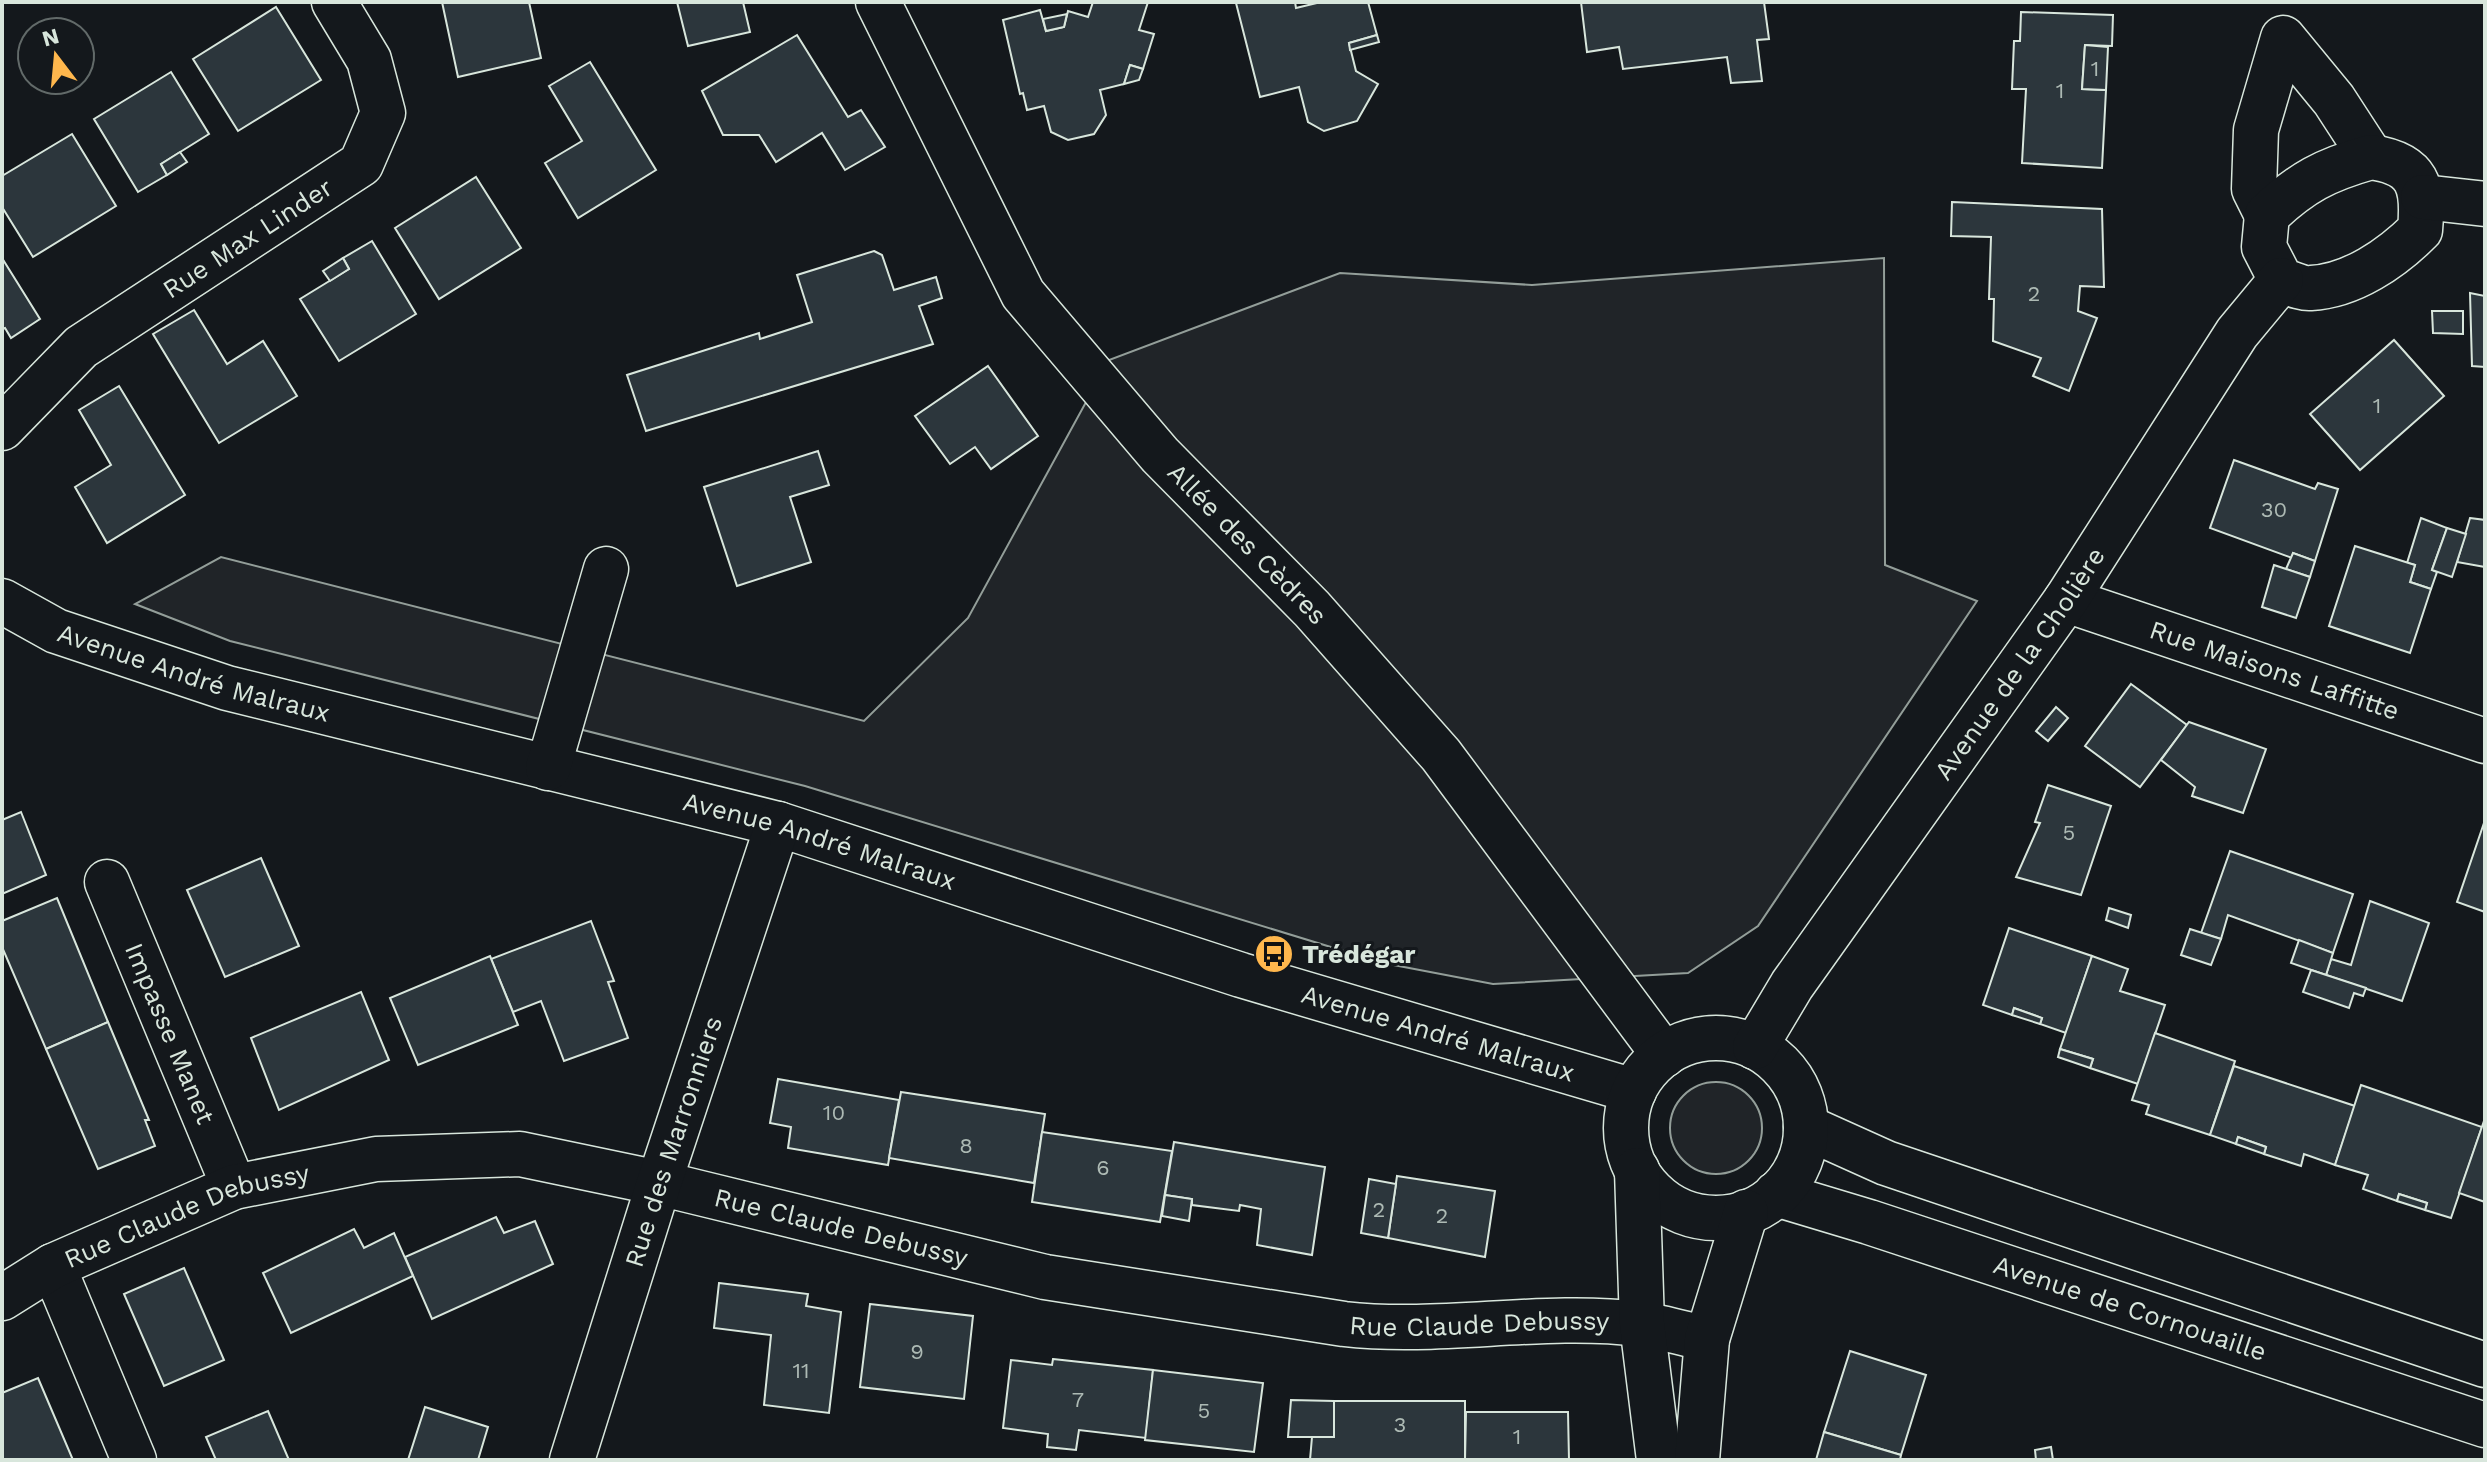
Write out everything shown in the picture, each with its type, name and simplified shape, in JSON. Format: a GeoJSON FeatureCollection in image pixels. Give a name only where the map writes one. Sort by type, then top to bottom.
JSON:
{"type":"FeatureCollection","features":[{"type":"Feature","properties":{"kind":"street","name":"Rue Max Linder"},"geometry":{"type":"LineString","coordinates":[[2,428],[81,347],[361,164],[383,113],[369,60],[334,2]]}},
{"type":"Feature","properties":{"kind":"street","name":"Allée des Cèdres"},"geometry":{"type":"LineString","coordinates":[[878,2],[1023,294],[1160,455],[1312,609],[1441,755],[1664,1055]]}},
{"type":"Feature","properties":{"kind":"street"},"geometry":{"type":"LineString","coordinates":[[2282,20],[2371,157]]}},
{"type":"Feature","properties":{"kind":"street"},"geometry":{"type":"LineString","coordinates":[[2267,215],[2295,188],[2328,169],[2371,157],[2405,166],[2423,197],[2420,230],[2393,255],[2341,282],[2308,289],[2281,280],[2264,247],[2267,215],[2254,189],[2256,130],[2282,20]]}},
{"type":"Feature","properties":{"kind":"street"},"geometry":{"type":"LineString","coordinates":[[2423,197],[2485,204]]}},
{"type":"Feature","properties":{"kind":"street","name":"Avenue de la Cholière"},"geometry":{"type":"LineString","coordinates":[[1755,1047],[1792,985],[2066,600],[2237,333],[2281,280]]}},
{"type":"Feature","properties":{"kind":"street"},"geometry":{"type":"LineString","coordinates":[[548,768],[606,569]]}},
{"type":"Feature","properties":{"kind":"street","name":"Rue Maisons Laffitte"},"geometry":{"type":"LineString","coordinates":[[2066,600],[2485,741]]}},
{"type":"Feature","properties":{"kind":"street","name":"Avenue André Malraux"},"geometry":{"type":"LineString","coordinates":[[2,601],[56,631],[227,688],[778,824],[1241,975],[1634,1091]]}},
{"type":"Feature","properties":{"kind":"street","name":"Rue des Marronniers"},"geometry":{"type":"LineString","coordinates":[[572,1460],[659,1183],[778,824]]}},
{"type":"Feature","properties":{"kind":"street","name":"Impasse Manet"},"geometry":{"type":"LineString","coordinates":[[107,882],[234,1187]]}},
{"type":"Feature","properties":{"kind":"street"},"geometry":{"type":"LineString","coordinates":[[1659,1460],[1642,1324],[1637,1170],[1626,1131],[1634,1091],[1646,1070],[1664,1055],[1709,1038],[1755,1047],[1789,1075],[1800,1094],[1806,1127],[1800,1160],[1761,1203],[1707,1339],[1697,1460]]}},
{"type":"Feature","properties":{"kind":"street"},"geometry":{"type":"LineString","coordinates":[[1806,1127],[1886,1163],[2485,1365]]}},
{"type":"Feature","properties":{"kind":"street","name":"Rue Claude Debussy"},"geometry":{"type":"LineString","coordinates":[[2,1298],[53,1266],[234,1187],[376,1159],[520,1154],[659,1183],[1045,1277],[1344,1324],[1391,1329],[1587,1321],[1642,1324],[1707,1339]]}},
{"type":"Feature","properties":{"kind":"street"},"geometry":{"type":"LineString","coordinates":[[1637,1170],[1659,1197],[1689,1213],[1723,1216],[1761,1203]]}},
{"type":"Feature","properties":{"kind":"street","name":"Avenue de Cornouaille"},"geometry":{"type":"LineString","coordinates":[[1761,1203],[1869,1222],[2485,1425]]}},
{"type":"Feature","properties":{"kind":"street"},"geometry":{"type":"LineString","coordinates":[[53,1266],[134,1460]]}},
{"type":"Feature","properties":{"kind":"shaded area"},"geometry":{"type":"Polygon","coordinates":[[[1884,258],[1885,565],[1977,601],[1758,926],[1688,973],[1493,984],[1383,963],[805,786],[230,641],[135,604],[221,557],[864,721],[968,618],[1109,360],[1340,273],[1532,285],[1884,258]]]}},
{"type":"Feature","properties":{"kind":"shaded area"},"geometry":{"type":"Polygon","coordinates":[[[1716,1082],[1734,1085],[1749,1095],[1759,1110],[1762,1128],[1759,1146],[1749,1161],[1734,1171],[1716,1174],[1698,1171],[1683,1161],[1673,1146],[1670,1128],[1673,1110],[1683,1095],[1698,1085],[1716,1082]]]}},
{"type":"Feature","properties":{"kind":"building"},"geometry":{"type":"Polygon","coordinates":[[[442,2],[529,2],[541,58],[458,77],[442,2]]]}},
{"type":"Feature","properties":{"kind":"building"},"geometry":{"type":"Polygon","coordinates":[[[677,2],[743,2],[750,32],[688,46],[677,2]]]}},
{"type":"Feature","properties":{"kind":"building"},"geometry":{"type":"Polygon","coordinates":[[[1093,2],[1148,2],[1139,30],[1154,34],[1143,69],[1130,65],[1124,84],[1100,90],[1106,115],[1094,134],[1068,140],[1051,132],[1044,106],[1027,110],[1023,93],[1020,94],[1003,20],[1040,10],[1046,31],[1064,27],[1068,11],[1088,17],[1093,2]]]}},
{"type":"Feature","properties":{"kind":"building"},"geometry":{"type":"Polygon","coordinates":[[[1295,2],[1296,8],[1321,2],[1368,2],[1377,35],[1349,43],[1356,71],[1378,84],[1357,121],[1324,131],[1308,122],[1299,87],[1260,97],[1236,3],[1295,2]]]}},
{"type":"Feature","properties":{"kind":"building"},"geometry":{"type":"Polygon","coordinates":[[[1581,2],[1764,2],[1769,39],[1757,40],[1762,81],[1731,83],[1727,57],[1623,69],[1619,47],[1587,52],[1581,2]]]}},
{"type":"Feature","properties":{"kind":"building"},"geometry":{"type":"Polygon","coordinates":[[[276,7],[321,80],[238,131],[193,59],[276,7]]]}},
{"type":"Feature","properties":{"kind":"building"},"geometry":{"type":"Polygon","coordinates":[[[2021,12],[2113,15],[2112,46],[2085,45],[2082,89],[2106,90],[2102,168],[2022,163],[2026,89],[2012,89],[2014,41],[2020,41],[2021,12]]]}},
{"type":"Feature","properties":{"kind":"building"},"geometry":{"type":"Polygon","coordinates":[[[1067,14],[1064,27],[1046,31],[1043,19],[1067,14]]]}},
{"type":"Feature","properties":{"kind":"building"},"geometry":{"type":"Polygon","coordinates":[[[797,35],[848,117],[861,110],[885,147],[845,170],[822,133],[776,162],[759,135],[723,135],[702,91],[797,35]]]}},
{"type":"Feature","properties":{"kind":"building"},"geometry":{"type":"Polygon","coordinates":[[[1377,35],[1379,42],[1350,50],[1349,43],[1377,35]]]}},
{"type":"Feature","properties":{"kind":"building"},"geometry":{"type":"Polygon","coordinates":[[[2085,45],[2108,47],[2106,90],[2082,89],[2085,45]]]}},
{"type":"Feature","properties":{"kind":"building"},"geometry":{"type":"Polygon","coordinates":[[[590,62],[656,170],[578,218],[545,163],[582,141],[549,86],[590,62]]]}},
{"type":"Feature","properties":{"kind":"building"},"geometry":{"type":"Polygon","coordinates":[[[1130,65],[1143,69],[1139,80],[1124,84],[1130,65]]]}},
{"type":"Feature","properties":{"kind":"building"},"geometry":{"type":"Polygon","coordinates":[[[171,72],[209,134],[161,164],[167,175],[138,192],[94,119],[171,72]]]}},
{"type":"Feature","properties":{"kind":"building"},"geometry":{"type":"Polygon","coordinates":[[[72,134],[116,206],[33,257],[2,207],[2,176],[72,134]]]}},
{"type":"Feature","properties":{"kind":"building"},"geometry":{"type":"Polygon","coordinates":[[[180,152],[187,162],[167,175],[161,164],[180,152]]]}},
{"type":"Feature","properties":{"kind":"building"},"geometry":{"type":"Polygon","coordinates":[[[476,177],[521,248],[439,299],[395,228],[476,177]]]}},
{"type":"Feature","properties":{"kind":"building"},"geometry":{"type":"Polygon","coordinates":[[[1952,202],[2102,209],[2104,287],[2080,286],[2078,311],[2097,318],[2069,391],[2033,376],[2041,358],[1993,341],[1994,299],[1989,299],[1991,237],[1951,236],[1952,202]]]}},
{"type":"Feature","properties":{"kind":"building"},"geometry":{"type":"Polygon","coordinates":[[[372,241],[416,314],[339,361],[300,299],[349,269],[343,258],[372,241]]]}},
{"type":"Feature","properties":{"kind":"building"},"geometry":{"type":"Polygon","coordinates":[[[874,251],[882,255],[894,290],[936,277],[942,298],[919,306],[933,344],[646,431],[627,375],[759,333],[760,339],[812,322],[797,275],[874,251]]]}},
{"type":"Feature","properties":{"kind":"building"},"geometry":{"type":"Polygon","coordinates":[[[2,258],[40,319],[11,338],[5,328],[2,329],[2,258]]]}},
{"type":"Feature","properties":{"kind":"building"},"geometry":{"type":"Polygon","coordinates":[[[343,258],[349,269],[330,281],[323,271],[343,258]]]}},
{"type":"Feature","properties":{"kind":"building"},"geometry":{"type":"Polygon","coordinates":[[[2470,293],[2485,296],[2485,367],[2472,366],[2470,293]]]}},
{"type":"Feature","properties":{"kind":"building"},"geometry":{"type":"Polygon","coordinates":[[[194,310],[227,364],[263,341],[297,396],[219,443],[153,334],[194,310]]]}},
{"type":"Feature","properties":{"kind":"building"},"geometry":{"type":"Polygon","coordinates":[[[2432,311],[2463,311],[2463,334],[2433,333],[2432,311]]]}},
{"type":"Feature","properties":{"kind":"building"},"geometry":{"type":"Polygon","coordinates":[[[2394,340],[2444,396],[2360,470],[2310,414],[2394,340]]]}},
{"type":"Feature","properties":{"kind":"building"},"geometry":{"type":"Polygon","coordinates":[[[988,366],[1038,436],[991,469],[975,447],[950,464],[915,416],[988,366]]]}},
{"type":"Feature","properties":{"kind":"building"},"geometry":{"type":"Polygon","coordinates":[[[119,386],[185,495],[107,543],[75,487],[111,465],[79,410],[119,386]]]}},
{"type":"Feature","properties":{"kind":"building"},"geometry":{"type":"Polygon","coordinates":[[[818,451],[829,485],[790,497],[811,562],[737,586],[704,487],[818,451]]]}},
{"type":"Feature","properties":{"kind":"building"},"geometry":{"type":"Polygon","coordinates":[[[2234,460],[2315,489],[2318,483],[2338,489],[2315,561],[2293,553],[2292,558],[2210,528],[2234,460]]]}},
{"type":"Feature","properties":{"kind":"building"},"geometry":{"type":"Polygon","coordinates":[[[2421,518],[2447,528],[2432,570],[2437,572],[2431,589],[2410,582],[2415,565],[2407,563],[2421,518]]]}},
{"type":"Feature","properties":{"kind":"building"},"geometry":{"type":"Polygon","coordinates":[[[2470,518],[2485,520],[2485,567],[2457,562],[2470,518]]]}},
{"type":"Feature","properties":{"kind":"building"},"geometry":{"type":"Polygon","coordinates":[[[2447,528],[2466,534],[2452,577],[2432,570],[2447,528]]]}},
{"type":"Feature","properties":{"kind":"building"},"geometry":{"type":"Polygon","coordinates":[[[2355,546],[2415,565],[2410,582],[2431,589],[2410,653],[2329,626],[2355,546]]]}},
{"type":"Feature","properties":{"kind":"building"},"geometry":{"type":"Polygon","coordinates":[[[2293,553],[2315,561],[2310,577],[2286,569],[2293,553]]]}},
{"type":"Feature","properties":{"kind":"building"},"geometry":{"type":"Polygon","coordinates":[[[2274,565],[2310,577],[2296,618],[2262,607],[2274,565]]]}},
{"type":"Feature","properties":{"kind":"building"},"geometry":{"type":"Polygon","coordinates":[[[2131,684],[2187,725],[2140,787],[2085,746],[2131,684]]]}},
{"type":"Feature","properties":{"kind":"building"},"geometry":{"type":"Polygon","coordinates":[[[2056,707],[2068,718],[2048,741],[2036,731],[2056,707]]]}},
{"type":"Feature","properties":{"kind":"building"},"geometry":{"type":"Polygon","coordinates":[[[2189,722],[2266,749],[2243,813],[2192,796],[2195,787],[2161,760],[2189,722]]]}},
{"type":"Feature","properties":{"kind":"building"},"geometry":{"type":"Polygon","coordinates":[[[2048,785],[2111,806],[2081,895],[2016,877],[2040,823],[2035,822],[2048,785]]]}},
{"type":"Feature","properties":{"kind":"building"},"geometry":{"type":"Polygon","coordinates":[[[21,812],[46,875],[2,894],[2,820],[21,812]]]}},
{"type":"Feature","properties":{"kind":"building"},"geometry":{"type":"Polygon","coordinates":[[[2485,820],[2485,912],[2457,902],[2485,820]]]}},
{"type":"Feature","properties":{"kind":"building"},"geometry":{"type":"Polygon","coordinates":[[[2230,851],[2353,894],[2333,953],[2228,915],[2221,939],[2201,933],[2230,851]]]}},
{"type":"Feature","properties":{"kind":"building"},"geometry":{"type":"Polygon","coordinates":[[[261,858],[299,946],[225,977],[187,890],[261,858]]]}},
{"type":"Feature","properties":{"kind":"building"},"geometry":{"type":"Polygon","coordinates":[[[57,898],[108,1022],[46,1049],[2,947],[2,921],[57,898]]]}},
{"type":"Feature","properties":{"kind":"building"},"geometry":{"type":"Polygon","coordinates":[[[2370,901],[2429,923],[2402,1001],[2326,975],[2331,959],[2351,965],[2370,901]]]}},
{"type":"Feature","properties":{"kind":"building"},"geometry":{"type":"Polygon","coordinates":[[[2109,908],[2131,915],[2128,928],[2106,920],[2109,908]]]}},
{"type":"Feature","properties":{"kind":"building"},"geometry":{"type":"Polygon","coordinates":[[[591,921],[614,981],[608,982],[628,1038],[564,1061],[541,1001],[513,1012],[491,959],[591,921]]]}},
{"type":"Feature","properties":{"kind":"building"},"geometry":{"type":"Polygon","coordinates":[[[2009,928],[2092,956],[2066,1033],[2040,1024],[2042,1018],[2014,1008],[2012,1015],[1983,1005],[2009,928]]]}},
{"type":"Feature","properties":{"kind":"building"},"geometry":{"type":"Polygon","coordinates":[[[2190,929],[2221,939],[2211,965],[2181,955],[2190,929]]]}},
{"type":"Feature","properties":{"kind":"building"},"geometry":{"type":"Polygon","coordinates":[[[2299,940],[2333,953],[2326,975],[2291,963],[2299,940]]]}},
{"type":"Feature","properties":{"kind":"building"},"geometry":{"type":"Polygon","coordinates":[[[490,956],[518,1025],[418,1065],[390,998],[490,956]]]}},
{"type":"Feature","properties":{"kind":"building"},"geometry":{"type":"Polygon","coordinates":[[[2092,956],[2128,969],[2120,991],[2165,1005],[2138,1084],[2090,1068],[2093,1059],[2060,1049],[2092,956]]]}},
{"type":"Feature","properties":{"kind":"building"},"geometry":{"type":"Polygon","coordinates":[[[2311,970],[2366,988],[2363,996],[2354,993],[2349,1008],[2303,992],[2311,970]]]}},
{"type":"Feature","properties":{"kind":"building"},"geometry":{"type":"Polygon","coordinates":[[[361,992],[389,1060],[279,1110],[251,1038],[361,992]]]}},
{"type":"Feature","properties":{"kind":"building"},"geometry":{"type":"Polygon","coordinates":[[[2014,1008],[2042,1018],[2040,1024],[2012,1015],[2014,1008]]]}},
{"type":"Feature","properties":{"kind":"building"},"geometry":{"type":"Polygon","coordinates":[[[108,1022],[149,1120],[145,1120],[155,1146],[98,1169],[46,1049],[108,1022]]]}},
{"type":"Feature","properties":{"kind":"building"},"geometry":{"type":"Polygon","coordinates":[[[2155,1033],[2235,1061],[2210,1135],[2146,1114],[2149,1105],[2132,1100],[2155,1033]]]}},
{"type":"Feature","properties":{"kind":"building"},"geometry":{"type":"Polygon","coordinates":[[[2060,1049],[2093,1059],[2090,1068],[2058,1057],[2060,1049]]]}},
{"type":"Feature","properties":{"kind":"building"},"geometry":{"type":"Polygon","coordinates":[[[2234,1066],[2355,1106],[2335,1165],[2304,1154],[2301,1166],[2264,1154],[2266,1147],[2238,1137],[2236,1144],[2210,1135],[2234,1066]]]}},
{"type":"Feature","properties":{"kind":"building"},"geometry":{"type":"Polygon","coordinates":[[[778,1079],[899,1100],[888,1165],[788,1148],[791,1127],[770,1123],[778,1079]]]}},
{"type":"Feature","properties":{"kind":"building"},"geometry":{"type":"Polygon","coordinates":[[[2361,1085],[2482,1127],[2451,1218],[2425,1210],[2427,1203],[2399,1194],[2397,1201],[2363,1189],[2368,1175],[2335,1165],[2361,1085]]]}},
{"type":"Feature","properties":{"kind":"building"},"geometry":{"type":"Polygon","coordinates":[[[901,1092],[1045,1114],[1034,1183],[889,1158],[901,1092]]]}},
{"type":"Feature","properties":{"kind":"building"},"geometry":{"type":"Polygon","coordinates":[[[2485,1118],[2485,1202],[2459,1193],[2485,1118]]]}},
{"type":"Feature","properties":{"kind":"building"},"geometry":{"type":"Polygon","coordinates":[[[1042,1132],[1172,1151],[1160,1222],[1032,1202],[1042,1132]]]}},
{"type":"Feature","properties":{"kind":"building"},"geometry":{"type":"Polygon","coordinates":[[[2238,1137],[2266,1147],[2264,1154],[2236,1144],[2238,1137]]]}},
{"type":"Feature","properties":{"kind":"building"},"geometry":{"type":"Polygon","coordinates":[[[1174,1142],[1325,1167],[1312,1255],[1257,1245],[1261,1209],[1240,1205],[1239,1211],[1192,1205],[1192,1199],[1165,1195],[1174,1142]]]}},
{"type":"Feature","properties":{"kind":"building"},"geometry":{"type":"Polygon","coordinates":[[[1397,1176],[1495,1191],[1485,1257],[1388,1238],[1397,1176]]]}},
{"type":"Feature","properties":{"kind":"building"},"geometry":{"type":"Polygon","coordinates":[[[1369,1179],[1396,1184],[1388,1238],[1361,1233],[1369,1179]]]}},
{"type":"Feature","properties":{"kind":"building"},"geometry":{"type":"Polygon","coordinates":[[[2399,1194],[2427,1203],[2425,1210],[2397,1201],[2399,1194]]]}},
{"type":"Feature","properties":{"kind":"building"},"geometry":{"type":"Polygon","coordinates":[[[1165,1195],[1192,1199],[1189,1221],[1162,1216],[1165,1195]]]}},
{"type":"Feature","properties":{"kind":"building"},"geometry":{"type":"Polygon","coordinates":[[[496,1217],[504,1233],[535,1221],[553,1264],[432,1319],[405,1257],[496,1217]]]}},
{"type":"Feature","properties":{"kind":"building"},"geometry":{"type":"Polygon","coordinates":[[[354,1229],[364,1248],[394,1233],[413,1276],[291,1333],[263,1273],[354,1229]]]}},
{"type":"Feature","properties":{"kind":"building"},"geometry":{"type":"Polygon","coordinates":[[[184,1268],[224,1360],[164,1386],[124,1294],[184,1268]]]}},
{"type":"Feature","properties":{"kind":"building"},"geometry":{"type":"Polygon","coordinates":[[[719,1283],[808,1294],[806,1306],[841,1312],[829,1413],[764,1405],[771,1335],[714,1328],[719,1283]]]}},
{"type":"Feature","properties":{"kind":"building"},"geometry":{"type":"Polygon","coordinates":[[[870,1304],[973,1316],[964,1399],[860,1387],[870,1304]]]}},
{"type":"Feature","properties":{"kind":"building"},"geometry":{"type":"Polygon","coordinates":[[[1850,1351],[1926,1375],[1901,1455],[1824,1432],[1850,1351]]]}},
{"type":"Feature","properties":{"kind":"building"},"geometry":{"type":"Polygon","coordinates":[[[1053,1359],[1153,1370],[1146,1438],[1079,1430],[1076,1450],[1047,1447],[1048,1434],[1003,1428],[1011,1360],[1052,1365],[1053,1359]]]}},
{"type":"Feature","properties":{"kind":"building"},"geometry":{"type":"Polygon","coordinates":[[[1153,1370],[1263,1383],[1254,1452],[1145,1440],[1153,1370]]]}},
{"type":"Feature","properties":{"kind":"building"},"geometry":{"type":"Polygon","coordinates":[[[38,1378],[73,1460],[2,1460],[2,1393],[38,1378]]]}},
{"type":"Feature","properties":{"kind":"building"},"geometry":{"type":"Polygon","coordinates":[[[1291,1400],[1334,1401],[1334,1437],[1288,1437],[1291,1400]]]}},
{"type":"Feature","properties":{"kind":"building"},"geometry":{"type":"Polygon","coordinates":[[[1334,1401],[1465,1401],[1465,1460],[1310,1460],[1312,1437],[1334,1437],[1334,1401]]]}},
{"type":"Feature","properties":{"kind":"building"},"geometry":{"type":"Polygon","coordinates":[[[425,1407],[488,1427],[478,1460],[408,1460],[425,1407]]]}},
{"type":"Feature","properties":{"kind":"building"},"geometry":{"type":"Polygon","coordinates":[[[268,1411],[289,1460],[216,1460],[206,1437],[268,1411]]]}},
{"type":"Feature","properties":{"kind":"building"},"geometry":{"type":"Polygon","coordinates":[[[1466,1412],[1568,1412],[1569,1460],[1465,1460],[1466,1412]]]}},
{"type":"Feature","properties":{"kind":"building"},"geometry":{"type":"Polygon","coordinates":[[[1824,1432],[1901,1455],[1900,1460],[1816,1460],[1824,1432]]]}},
{"type":"Feature","properties":{"kind":"building"},"geometry":{"type":"Polygon","coordinates":[[[2051,1447],[2053,1460],[2036,1460],[2035,1450],[2051,1447]]]}},
{"type":"Feature","properties":{"kind":"place","name":"Trédégar"},"geometry":{"type":"Point","coordinates":[1274,954]}}]}
